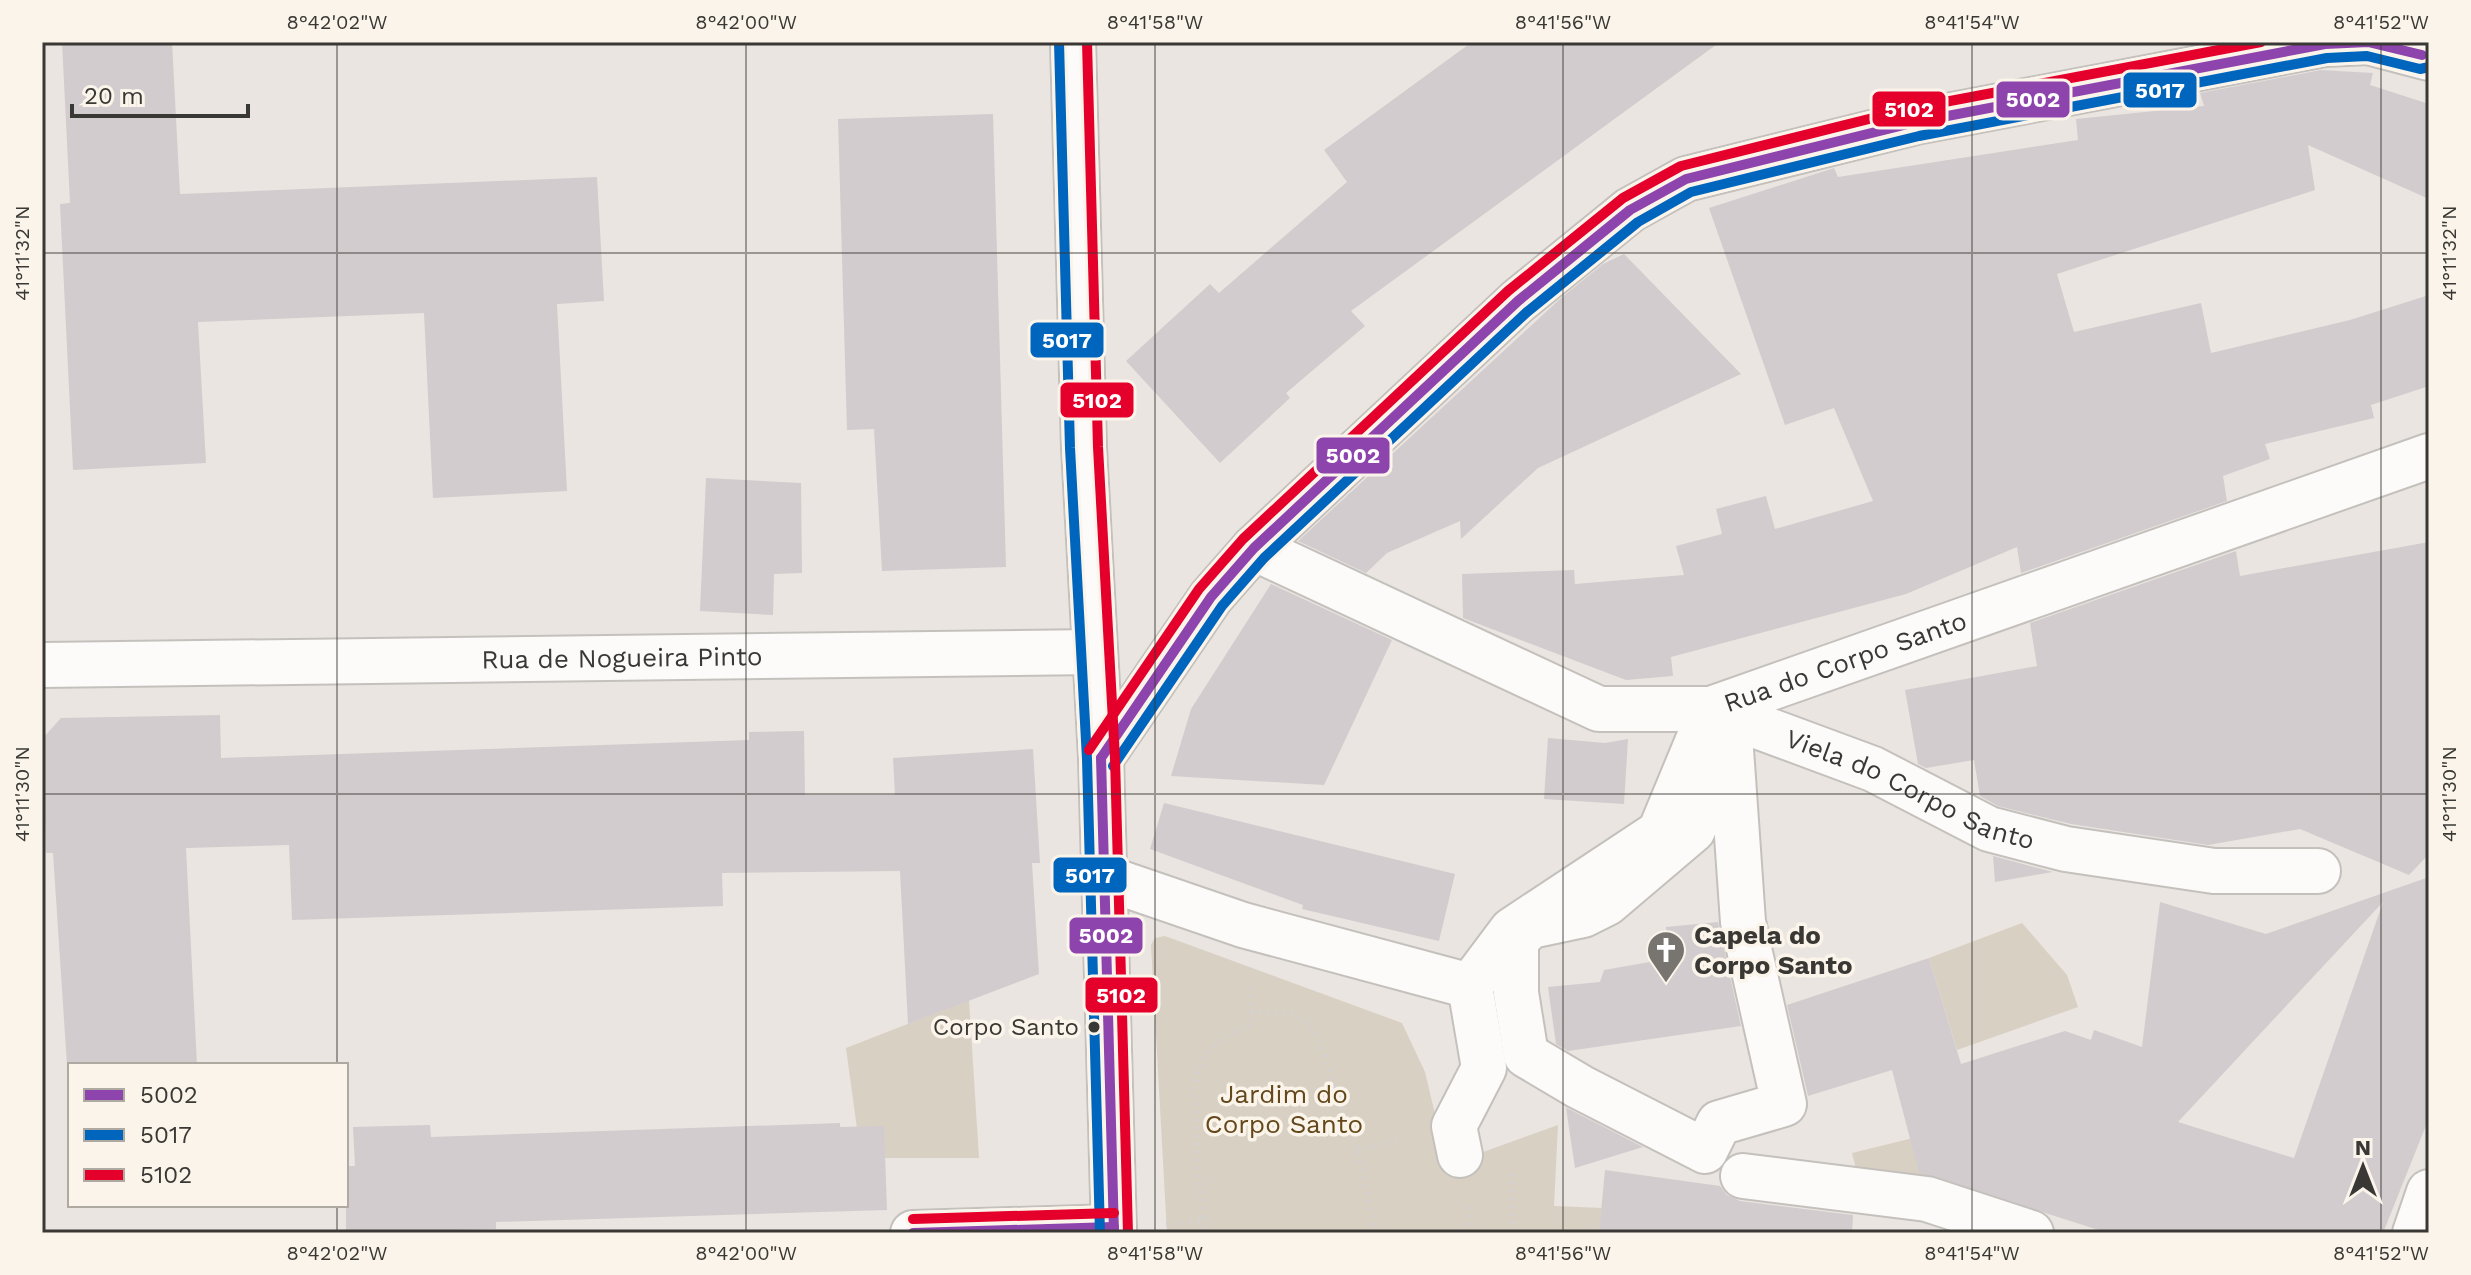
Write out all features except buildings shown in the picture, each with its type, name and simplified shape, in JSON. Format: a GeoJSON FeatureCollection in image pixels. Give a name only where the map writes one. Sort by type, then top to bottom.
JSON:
{"type":"FeatureCollection","features":[{"type":"Feature","properties":{"kind":"street"},"geometry":{"type":"LineString","coordinates":[[913,1233],[1114,1230],[1101,758],[1084,448],[1073,42]]}},
{"type":"Feature","properties":{"kind":"street"},"geometry":{"type":"LineString","coordinates":[[1101,758],[1211,597],[1254,548],[1518,301],[1630,210],[1686,179],[1916,122],[2325,44],[2368,42],[2423,51]]}},
{"type":"Feature","properties":{"kind":"street","name":"Rua do Corpo Santo"},"geometry":{"type":"LineString","coordinates":[[1470,986],[1512,930],[1660,832],[1711,709],[2429,456]]}},
{"type":"Feature","properties":{"kind":"street","name":"Viela do Corpo Santo"},"geometry":{"type":"LineString","coordinates":[[1254,548],[1599,709],[1711,709],[1873,769],[1989,829],[2066,849],[2214,871],[2318,871]]}},
{"type":"Feature","properties":{"kind":"street","name":"Rua de Nogueira Pinto"},"geometry":{"type":"LineString","coordinates":[[42,665],[1095,652]]}},
{"type":"Feature","properties":{"kind":"street"},"geometry":{"type":"LineString","coordinates":[[1730,735],[1743,922],[1784,1104],[1719,1123],[1705,1151],[1580,1087],[1526,1055],[1516,993],[1516,939],[1531,926],[1583,915],[1607,903],[1693,830],[1730,735]]}},
{"type":"Feature","properties":{"kind":"street"},"geometry":{"type":"LineString","coordinates":[[1103,877],[1243,925],[1470,986],[1484,1068],[1454,1126],[1460,1155]]}},
{"type":"Feature","properties":{"kind":"street"},"geometry":{"type":"LineString","coordinates":[[1743,1176],[1927,1199],[2031,1233]]}},
{"type":"Feature","properties":{"kind":"street"},"geometry":{"type":"LineString","coordinates":[[2415,1233],[2429,1192]]}},
{"type":"Feature","properties":{"kind":"path"},"geometry":{"type":"LineString","coordinates":[[1114,1230],[1202,1221],[1194,1089],[1198,1068],[1208,1050],[1226,1034],[1253,1024],[1243,925]]}},
{"type":"Feature","properties":{"kind":"path"},"geometry":{"type":"LineString","coordinates":[[1251,1012],[1292,1013],[1308,1022],[1319,1040],[1357,1150],[1376,1233]]}},
{"type":"Feature","properties":{"kind":"path"},"geometry":{"type":"LineString","coordinates":[[1202,1210],[1206,1233]]}},
{"type":"Feature","properties":{"kind":"green space"},"geometry":{"type":"Polygon","coordinates":[[[2022,923],[2067,975],[2078,1007],[1957,1050],[1929,958],[2022,923]]]}},
{"type":"Feature","properties":{"kind":"green space","name":"Jardim do Corpo Santo"},"geometry":{"type":"Polygon","coordinates":[[[1165,936],[1402,1023],[1425,1072],[1447,1165],[1558,1125],[1554,1206],[1602,1208],[1599,1233],[1167,1233],[1151,945],[1155,938],[1165,936]]]}},
{"type":"Feature","properties":{"kind":"green space"},"geometry":{"type":"Polygon","coordinates":[[[969,1000],[979,1158],[861,1158],[846,1048],[969,1000]]]}},
{"type":"Feature","properties":{"kind":"green space"},"geometry":{"type":"Polygon","coordinates":[[[1962,1126],[1983,1208],[1856,1169],[1852,1153],[1962,1126]]]}},
{"type":"Feature","properties":{"kind":"transit line","name":"5017"},"geometry":{"type":"LineString","coordinates":[[1059,42],[1070,448],[1087,759],[1100,1233]]}},
{"type":"Feature","properties":{"kind":"transit line","name":"5102"},"geometry":{"type":"LineString","coordinates":[[1087,42],[1098,447],[1115,758],[1128,1233]]}},
{"type":"Feature","properties":{"kind":"transit line","name":"5102"},"geometry":{"type":"LineString","coordinates":[[1089,750],[1199,589],[1243,539],[1508,291],[1623,198],[1681,166],[1913,108],[2261,42]]}},
{"type":"Feature","properties":{"kind":"transit line","name":"5002"},"geometry":{"type":"LineString","coordinates":[[1101,758],[1211,597],[1254,548],[1518,301],[1630,210],[1686,179],[1916,122],[2325,44],[2368,42],[2422,55]]}},
{"type":"Feature","properties":{"kind":"transit line","name":"5017"},"geometry":{"type":"LineString","coordinates":[[1113,766],[1222,606],[1264,558],[1527,312],[1638,222],[1691,192],[1919,136],[2327,58],[2367,56],[2420,69],[2429,67]]}},
{"type":"Feature","properties":{"kind":"transit line","name":"5002"},"geometry":{"type":"LineString","coordinates":[[1101,758],[1114,1233]]}},
{"type":"Feature","properties":{"kind":"transit line","name":"5102"},"geometry":{"type":"LineString","coordinates":[[913,1219],[1114,1213]]}},
{"type":"Feature","properties":{"kind":"transit line","name":"5002"},"geometry":{"type":"LineString","coordinates":[[913,1233],[1114,1227]]}},
{"type":"Feature","properties":{"kind":"place","name":"Capela do Corpo Santo"},"geometry":{"type":"Point","coordinates":[1666,984]}},
{"type":"Feature","properties":{"kind":"place","name":"Corpo Santo"},"geometry":{"type":"Point","coordinates":[1094,1027]}}]}
